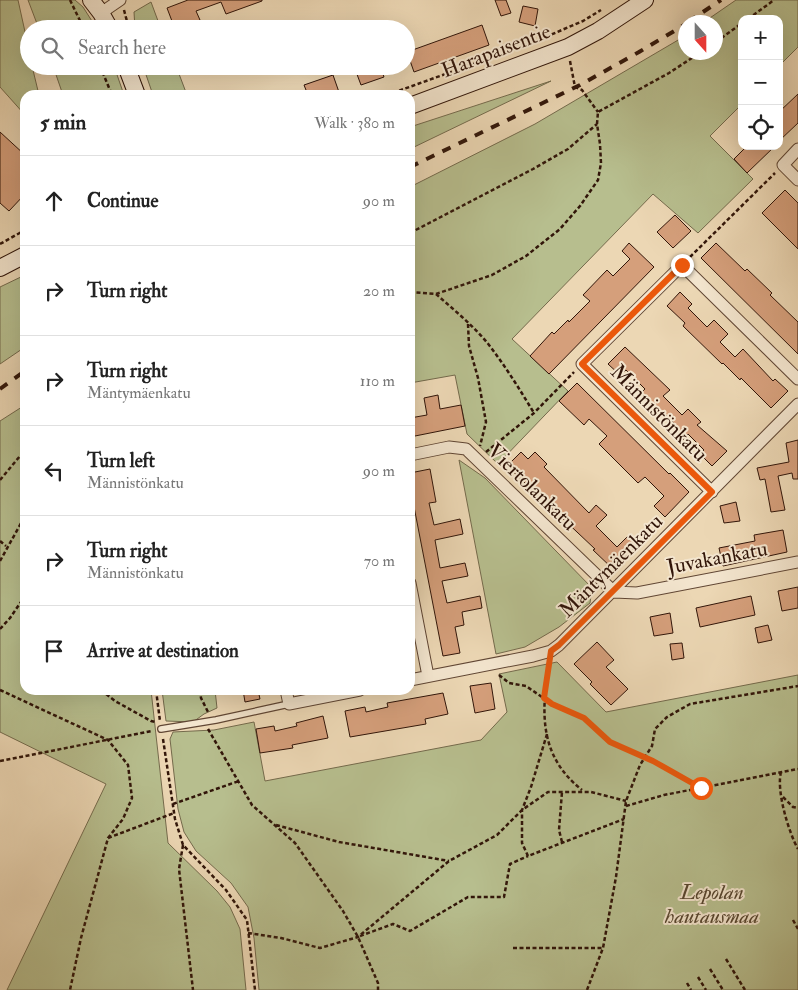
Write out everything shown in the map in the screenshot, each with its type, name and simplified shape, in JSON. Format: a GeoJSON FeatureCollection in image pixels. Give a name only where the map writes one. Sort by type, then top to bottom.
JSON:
{"type":"FeatureCollection","features":[{"type":"Feature","properties":{"kind":"main road","name":"Harapaisentie"},"geometry":{"type":"LineString","coordinates":[[415,104],[568,47],[598,31],[645,0]]}},
{"type":"Feature","properties":{"kind":"main road"},"geometry":{"type":"LineString","coordinates":[[96,6],[105,20]]}},
{"type":"Feature","properties":{"kind":"main road"},"geometry":{"type":"LineString","coordinates":[[129,75],[135,90]]}},
{"type":"Feature","properties":{"kind":"main road"},"geometry":{"type":"LineString","coordinates":[[0,268],[20,258]]}},
{"type":"Feature","properties":{"kind":"street"},"geometry":{"type":"LineString","coordinates":[[96,6],[120,0]]}},
{"type":"Feature","properties":{"kind":"street"},"geometry":{"type":"LineString","coordinates":[[798,150],[782,165],[798,180]]}},
{"type":"Feature","properties":{"kind":"street"},"geometry":{"type":"LineString","coordinates":[[682,265],[798,379]]}},
{"type":"Feature","properties":{"kind":"street","name":"Männistönkatu"},"geometry":{"type":"LineString","coordinates":[[682,265],[582,364],[712,492]]}},
{"type":"Feature","properties":{"kind":"street","name":"Mäntymäenkatu"},"geometry":{"type":"LineString","coordinates":[[415,679],[551,651],[614,592],[798,404]]}},
{"type":"Feature","properties":{"kind":"street","name":"Viertolankatu"},"geometry":{"type":"LineString","coordinates":[[415,454],[449,447],[466,449],[614,592]]}},
{"type":"Feature","properties":{"kind":"street","name":"Juvakankatu"},"geometry":{"type":"LineString","coordinates":[[614,592],[637,593],[798,562]]}},
{"type":"Feature","properties":{"kind":"street"},"geometry":{"type":"LineString","coordinates":[[415,609],[428,676]]}},
{"type":"Feature","properties":{"kind":"street"},"geometry":{"type":"LineString","coordinates":[[287,695],[289,704],[335,695]]}},
{"type":"Feature","properties":{"kind":"lane"},"geometry":{"type":"LineString","coordinates":[[161,726],[182,726],[289,704]]}},
{"type":"Feature","properties":{"kind":"path"},"geometry":{"type":"LineString","coordinates":[[70,0],[80,20]]}},
{"type":"Feature","properties":{"kind":"path"},"geometry":{"type":"LineString","coordinates":[[120,0],[127,20]]}},
{"type":"Feature","properties":{"kind":"path"},"geometry":{"type":"LineString","coordinates":[[753,15],[774,0]]}},
{"type":"Feature","properties":{"kind":"path"},"geometry":{"type":"LineString","coordinates":[[401,90],[529,44],[583,21],[604,8]]}},
{"type":"Feature","properties":{"kind":"path"},"geometry":{"type":"LineString","coordinates":[[723,37],[738,26]]}},
{"type":"Feature","properties":{"kind":"path"},"geometry":{"type":"LineString","coordinates":[[415,292],[436,294],[492,275],[526,256],[560,229],[580,206],[598,180],[601,163],[597,124],[598,112],[582,90],[575,87],[568,47]]}},
{"type":"Feature","properties":{"kind":"path"},"geometry":{"type":"LineString","coordinates":[[598,112],[689,60]]}},
{"type":"Feature","properties":{"kind":"path"},"geometry":{"type":"LineString","coordinates":[[104,75],[110,90]]}},
{"type":"Feature","properties":{"kind":"path"},"geometry":{"type":"LineString","coordinates":[[415,230],[533,170],[568,149],[597,124]]}},
{"type":"Feature","properties":{"kind":"path"},"geometry":{"type":"LineString","coordinates":[[682,265],[782,165]]}},
{"type":"Feature","properties":{"kind":"path"},"geometry":{"type":"LineString","coordinates":[[0,244],[20,233]]}},
{"type":"Feature","properties":{"kind":"path"},"geometry":{"type":"LineString","coordinates":[[436,294],[468,322],[488,344],[517,384],[534,413]]}},
{"type":"Feature","properties":{"kind":"path"},"geometry":{"type":"LineString","coordinates":[[468,322],[469,346],[478,378],[486,422],[477,459]]}},
{"type":"Feature","properties":{"kind":"path"},"geometry":{"type":"LineString","coordinates":[[477,459],[534,413],[582,364]]}},
{"type":"Feature","properties":{"kind":"path"},"geometry":{"type":"LineString","coordinates":[[0,480],[20,456]]}},
{"type":"Feature","properties":{"kind":"path"},"geometry":{"type":"LineString","coordinates":[[0,561],[20,524]]}},
{"type":"Feature","properties":{"kind":"path"},"geometry":{"type":"LineString","coordinates":[[0,541],[7,546]]}},
{"type":"Feature","properties":{"kind":"path"},"geometry":{"type":"LineString","coordinates":[[0,628],[20,603]]}},
{"type":"Feature","properties":{"kind":"path"},"geometry":{"type":"LineString","coordinates":[[551,651],[544,698],[547,734],[555,759],[568,779],[584,791]]}},
{"type":"Feature","properties":{"kind":"path"},"geometry":{"type":"LineString","coordinates":[[486,665],[509,683],[526,686],[552,704],[584,718],[610,742],[645,757],[701,788]]}},
{"type":"Feature","properties":{"kind":"path"},"geometry":{"type":"LineString","coordinates":[[587,990],[603,948],[616,877],[626,801],[640,764],[652,746],[655,729],[667,717],[690,704],[798,686]]}},
{"type":"Feature","properties":{"kind":"path"},"geometry":{"type":"LineString","coordinates":[[0,690],[108,740],[128,765],[132,798],[123,819],[108,838],[85,919],[70,990]]}},
{"type":"Feature","properties":{"kind":"path"},"geometry":{"type":"LineString","coordinates":[[107,695],[161,726]]}},
{"type":"Feature","properties":{"kind":"path"},"geometry":{"type":"LineString","coordinates":[[157,695],[174,813],[183,845],[179,869],[193,990]]}},
{"type":"Feature","properties":{"kind":"path"},"geometry":{"type":"LineString","coordinates":[[201,695],[208,711],[216,720]]}},
{"type":"Feature","properties":{"kind":"path"},"geometry":{"type":"LineString","coordinates":[[204,722],[252,805],[295,843],[343,911],[358,937],[378,983],[378,990]]}},
{"type":"Feature","properties":{"kind":"path"},"geometry":{"type":"LineString","coordinates":[[0,761],[108,740],[161,726],[182,726]]}},
{"type":"Feature","properties":{"kind":"path"},"geometry":{"type":"LineString","coordinates":[[528,856],[522,844],[522,810],[547,734]]}},
{"type":"Feature","properties":{"kind":"path"},"geometry":{"type":"LineString","coordinates":[[625,807],[664,795],[798,769]]}},
{"type":"Feature","properties":{"kind":"path"},"geometry":{"type":"LineString","coordinates":[[781,772],[782,796],[792,838],[798,849]]}},
{"type":"Feature","properties":{"kind":"path"},"geometry":{"type":"LineString","coordinates":[[173,804],[239,781]]}},
{"type":"Feature","properties":{"kind":"path"},"geometry":{"type":"LineString","coordinates":[[358,937],[449,861],[498,835],[522,810],[548,792],[584,791],[626,801]]}},
{"type":"Feature","properties":{"kind":"path"},"geometry":{"type":"LineString","coordinates":[[562,792],[558,830],[562,842]]}},
{"type":"Feature","properties":{"kind":"path"},"geometry":{"type":"LineString","coordinates":[[782,796],[793,807],[798,808]]}},
{"type":"Feature","properties":{"kind":"path"},"geometry":{"type":"LineString","coordinates":[[108,838],[174,813]]}},
{"type":"Feature","properties":{"kind":"path"},"geometry":{"type":"LineString","coordinates":[[248,932],[320,948],[393,924],[410,931],[468,896],[504,898],[510,864],[562,842],[624,820]]}},
{"type":"Feature","properties":{"kind":"path"},"geometry":{"type":"LineString","coordinates":[[275,825],[339,842],[449,861]]}},
{"type":"Feature","properties":{"kind":"path"},"geometry":{"type":"LineString","coordinates":[[183,845],[226,890],[247,920],[255,990]]}},
{"type":"Feature","properties":{"kind":"path"},"geometry":{"type":"LineString","coordinates":[[792,920],[798,929]]}},
{"type":"Feature","properties":{"kind":"path"},"geometry":{"type":"LineString","coordinates":[[513,948],[603,948]]}},
{"type":"Feature","properties":{"kind":"path"},"geometry":{"type":"LineString","coordinates":[[726,960],[744,990]]}},
{"type":"Feature","properties":{"kind":"path"},"geometry":{"type":"LineString","coordinates":[[710,969],[723,990]]}},
{"type":"Feature","properties":{"kind":"path"},"geometry":{"type":"LineString","coordinates":[[698,977],[706,990]]}},
{"type":"Feature","properties":{"kind":"path"},"geometry":{"type":"LineString","coordinates":[[687,983],[691,990]]}},
{"type":"Feature","properties":{"kind":"green space"},"geometry":{"type":"Polygon","coordinates":[[[0,0],[18,0],[22,20],[20,20],[20,75],[34,75],[38,90],[20,90],[20,109],[0,87],[0,0]]]}},
{"type":"Feature","properties":{"kind":"green space"},"geometry":{"type":"Polygon","coordinates":[[[28,0],[75,0],[83,7],[91,20],[36,20],[28,0]]]}},
{"type":"Feature","properties":{"kind":"green space"},"geometry":{"type":"Polygon","coordinates":[[[736,0],[798,0],[798,47],[783,62],[783,15],[738,15],[738,108],[710,136],[753,179],[698,233],[653,194],[512,339],[568,391],[498,464],[467,434],[455,375],[415,382],[415,184],[535,124],[678,40],[678,60],[723,60],[723,15],[714,15],[736,0]]]}},
{"type":"Feature","properties":{"kind":"green space"},"geometry":{"type":"Polygon","coordinates":[[[151,2],[158,20],[134,20],[134,12],[151,2]]]}},
{"type":"Feature","properties":{"kind":"green space"},"geometry":{"type":"Polygon","coordinates":[[[56,75],[117,75],[122,90],[61,90],[56,75]]]}},
{"type":"Feature","properties":{"kind":"green space"},"geometry":{"type":"Polygon","coordinates":[[[146,75],[179,75],[185,90],[151,90],[146,75]]]}},
{"type":"Feature","properties":{"kind":"green space"},"geometry":{"type":"Polygon","coordinates":[[[551,81],[415,147],[415,125],[551,81]]]}},
{"type":"Feature","properties":{"kind":"green space"},"geometry":{"type":"Polygon","coordinates":[[[20,277],[20,350],[0,364],[0,287],[20,277]]]}},
{"type":"Feature","properties":{"kind":"green space"},"geometry":{"type":"Polygon","coordinates":[[[20,408],[20,695],[152,695],[168,843],[217,891],[230,907],[240,929],[246,990],[7,990],[106,784],[0,732],[0,421],[20,408]]]}},
{"type":"Feature","properties":{"kind":"green space"},"geometry":{"type":"Polygon","coordinates":[[[459,460],[485,478],[592,588],[590,603],[559,627],[525,647],[496,654],[459,460]]]}},
{"type":"Feature","properties":{"kind":"green space","name":"Lepolan hautausmaa"},"geometry":{"type":"Polygon","coordinates":[[[557,662],[606,712],[798,675],[798,990],[259,990],[254,938],[248,907],[231,883],[196,851],[184,832],[178,809],[170,739],[173,732],[214,730],[254,722],[265,781],[481,740],[507,712],[499,674],[557,662]]]}},
{"type":"Feature","properties":{"kind":"green space"},"geometry":{"type":"Polygon","coordinates":[[[163,695],[216,695],[217,708],[193,722],[166,721],[163,695]]]}},
{"type":"Feature","properties":{"kind":"building"},"geometry":{"type":"Polygon","coordinates":[[[188,0],[262,0],[226,14],[221,2],[196,11],[200,20],[172,20],[167,8],[188,0]]]}},
{"type":"Feature","properties":{"kind":"building"},"geometry":{"type":"Polygon","coordinates":[[[495,0],[506,0],[511,13],[501,16],[495,0]]]}},
{"type":"Feature","properties":{"kind":"building"},"geometry":{"type":"Polygon","coordinates":[[[523,6],[538,9],[535,26],[519,22],[523,6]]]}},
{"type":"Feature","properties":{"kind":"building"},"geometry":{"type":"Polygon","coordinates":[[[482,25],[489,45],[415,72],[415,49],[482,25]]]}},
{"type":"Feature","properties":{"kind":"building"},"geometry":{"type":"Polygon","coordinates":[[[333,75],[338,90],[306,90],[304,85],[333,75]]]}},
{"type":"Feature","properties":{"kind":"building"},"geometry":{"type":"Polygon","coordinates":[[[357,75],[383,75],[384,77],[361,85],[357,75]]]}},
{"type":"Feature","properties":{"kind":"building"},"geometry":{"type":"Polygon","coordinates":[[[798,94],[798,123],[783,137],[783,108],[798,94]]]}},
{"type":"Feature","properties":{"kind":"building"},"geometry":{"type":"Polygon","coordinates":[[[0,132],[20,150],[20,199],[9,211],[0,203],[0,132]]]}},
{"type":"Feature","properties":{"kind":"building"},"geometry":{"type":"Polygon","coordinates":[[[743,150],[771,150],[747,173],[734,159],[743,150]]]}},
{"type":"Feature","properties":{"kind":"building"},"geometry":{"type":"Polygon","coordinates":[[[785,190],[798,203],[798,249],[762,213],[785,190]]]}},
{"type":"Feature","properties":{"kind":"building"},"geometry":{"type":"Polygon","coordinates":[[[675,215],[691,231],[673,248],[657,232],[675,215]]]}},
{"type":"Feature","properties":{"kind":"building"},"geometry":{"type":"Polygon","coordinates":[[[629,243],[654,267],[549,374],[530,356],[552,332],[554,334],[568,320],[569,322],[590,301],[583,295],[607,270],[613,276],[630,259],[622,251],[629,243]]]}},
{"type":"Feature","properties":{"kind":"building"},"geometry":{"type":"Polygon","coordinates":[[[716,243],[745,271],[747,269],[772,293],[770,295],[798,322],[798,354],[701,258],[716,243]]]}},
{"type":"Feature","properties":{"kind":"building"},"geometry":{"type":"Polygon","coordinates":[[[680,292],[692,304],[688,308],[707,327],[714,320],[728,334],[720,342],[735,357],[743,349],[773,381],[775,379],[788,391],[771,408],[683,326],[685,323],[667,306],[680,292]]]}},
{"type":"Feature","properties":{"kind":"building"},"geometry":{"type":"Polygon","coordinates":[[[625,347],[670,390],[663,396],[682,415],[688,409],[701,422],[697,425],[727,451],[712,466],[700,454],[704,450],[688,434],[683,440],[670,427],[674,423],[655,405],[652,408],[639,395],[645,389],[626,370],[620,375],[608,364],[625,347]]]}},
{"type":"Feature","properties":{"kind":"building"},"geometry":{"type":"Polygon","coordinates":[[[577,383],[689,492],[665,517],[654,506],[664,496],[645,477],[638,483],[599,444],[607,436],[589,419],[584,425],[559,401],[577,383]]]}},
{"type":"Feature","properties":{"kind":"building"},"geometry":{"type":"Polygon","coordinates":[[[438,395],[440,409],[461,405],[465,426],[415,436],[415,417],[427,415],[424,398],[438,395]]]}},
{"type":"Feature","properties":{"kind":"building"},"geometry":{"type":"Polygon","coordinates":[[[798,440],[798,479],[793,479],[792,473],[778,476],[785,510],[771,512],[765,479],[760,480],[757,468],[789,462],[786,443],[798,440]]]}},
{"type":"Feature","properties":{"kind":"building"},"geometry":{"type":"Polygon","coordinates":[[[521,452],[528,459],[535,452],[547,464],[544,467],[589,513],[596,505],[607,515],[596,526],[617,547],[628,536],[637,545],[613,569],[593,550],[595,549],[507,466],[521,452]]]}},
{"type":"Feature","properties":{"kind":"building"},"geometry":{"type":"Polygon","coordinates":[[[430,469],[436,502],[429,503],[434,525],[460,519],[463,534],[435,540],[440,568],[465,563],[468,576],[442,581],[447,603],[480,596],[482,608],[462,612],[464,625],[455,627],[460,653],[443,656],[415,512],[415,472],[430,469]]]}},
{"type":"Feature","properties":{"kind":"building"},"geometry":{"type":"Polygon","coordinates":[[[736,502],[740,521],[724,523],[720,506],[736,502]]]}},
{"type":"Feature","properties":{"kind":"building"},"geometry":{"type":"Polygon","coordinates":[[[783,530],[787,552],[723,566],[719,548],[755,541],[754,535],[783,530]]]}},
{"type":"Feature","properties":{"kind":"building"},"geometry":{"type":"Polygon","coordinates":[[[798,587],[798,608],[782,611],[778,591],[798,587]]]}},
{"type":"Feature","properties":{"kind":"building"},"geometry":{"type":"Polygon","coordinates":[[[751,596],[755,615],[700,627],[696,608],[751,596]]]}},
{"type":"Feature","properties":{"kind":"building"},"geometry":{"type":"Polygon","coordinates":[[[670,613],[673,633],[654,636],[650,617],[670,613]]]}},
{"type":"Feature","properties":{"kind":"building"},"geometry":{"type":"Polygon","coordinates":[[[768,625],[772,640],[758,643],[755,628],[768,625]]]}},
{"type":"Feature","properties":{"kind":"building"},"geometry":{"type":"Polygon","coordinates":[[[597,642],[614,660],[606,667],[628,689],[611,705],[590,684],[592,682],[574,664],[597,642]]]}},
{"type":"Feature","properties":{"kind":"building"},"geometry":{"type":"Polygon","coordinates":[[[682,643],[684,658],[672,660],[670,644],[682,643]]]}},
{"type":"Feature","properties":{"kind":"building"},"geometry":{"type":"Polygon","coordinates":[[[491,683],[495,709],[475,713],[470,686],[491,683]]]}},
{"type":"Feature","properties":{"kind":"building"},"geometry":{"type":"Polygon","coordinates":[[[443,693],[448,714],[425,719],[426,724],[350,737],[345,711],[365,707],[366,712],[388,707],[387,703],[443,693]]]}},
{"type":"Feature","properties":{"kind":"building"},"geometry":{"type":"Polygon","coordinates":[[[244,695],[259,695],[260,699],[245,702],[244,695]]]}},
{"type":"Feature","properties":{"kind":"building"},"geometry":{"type":"Polygon","coordinates":[[[323,716],[328,738],[292,745],[293,748],[260,753],[256,729],[274,726],[275,731],[297,726],[296,723],[323,716]]]}},
{"type":"Feature","properties":{"kind":"railway"},"geometry":{"type":"LineString","coordinates":[[698,15],[721,0]]}},
{"type":"Feature","properties":{"kind":"railway"},"geometry":{"type":"LineString","coordinates":[[415,165],[580,85],[678,29]]}},
{"type":"Feature","properties":{"kind":"railway"},"geometry":{"type":"LineString","coordinates":[[0,389],[20,375]]}},
{"type":"Feature","properties":{"kind":"route"},"geometry":{"type":"LineString","coordinates":[[682,265],[582,364],[712,492],[614,592],[551,651],[544,698],[552,704],[584,718],[610,742],[653,761],[701,788]]}}]}
